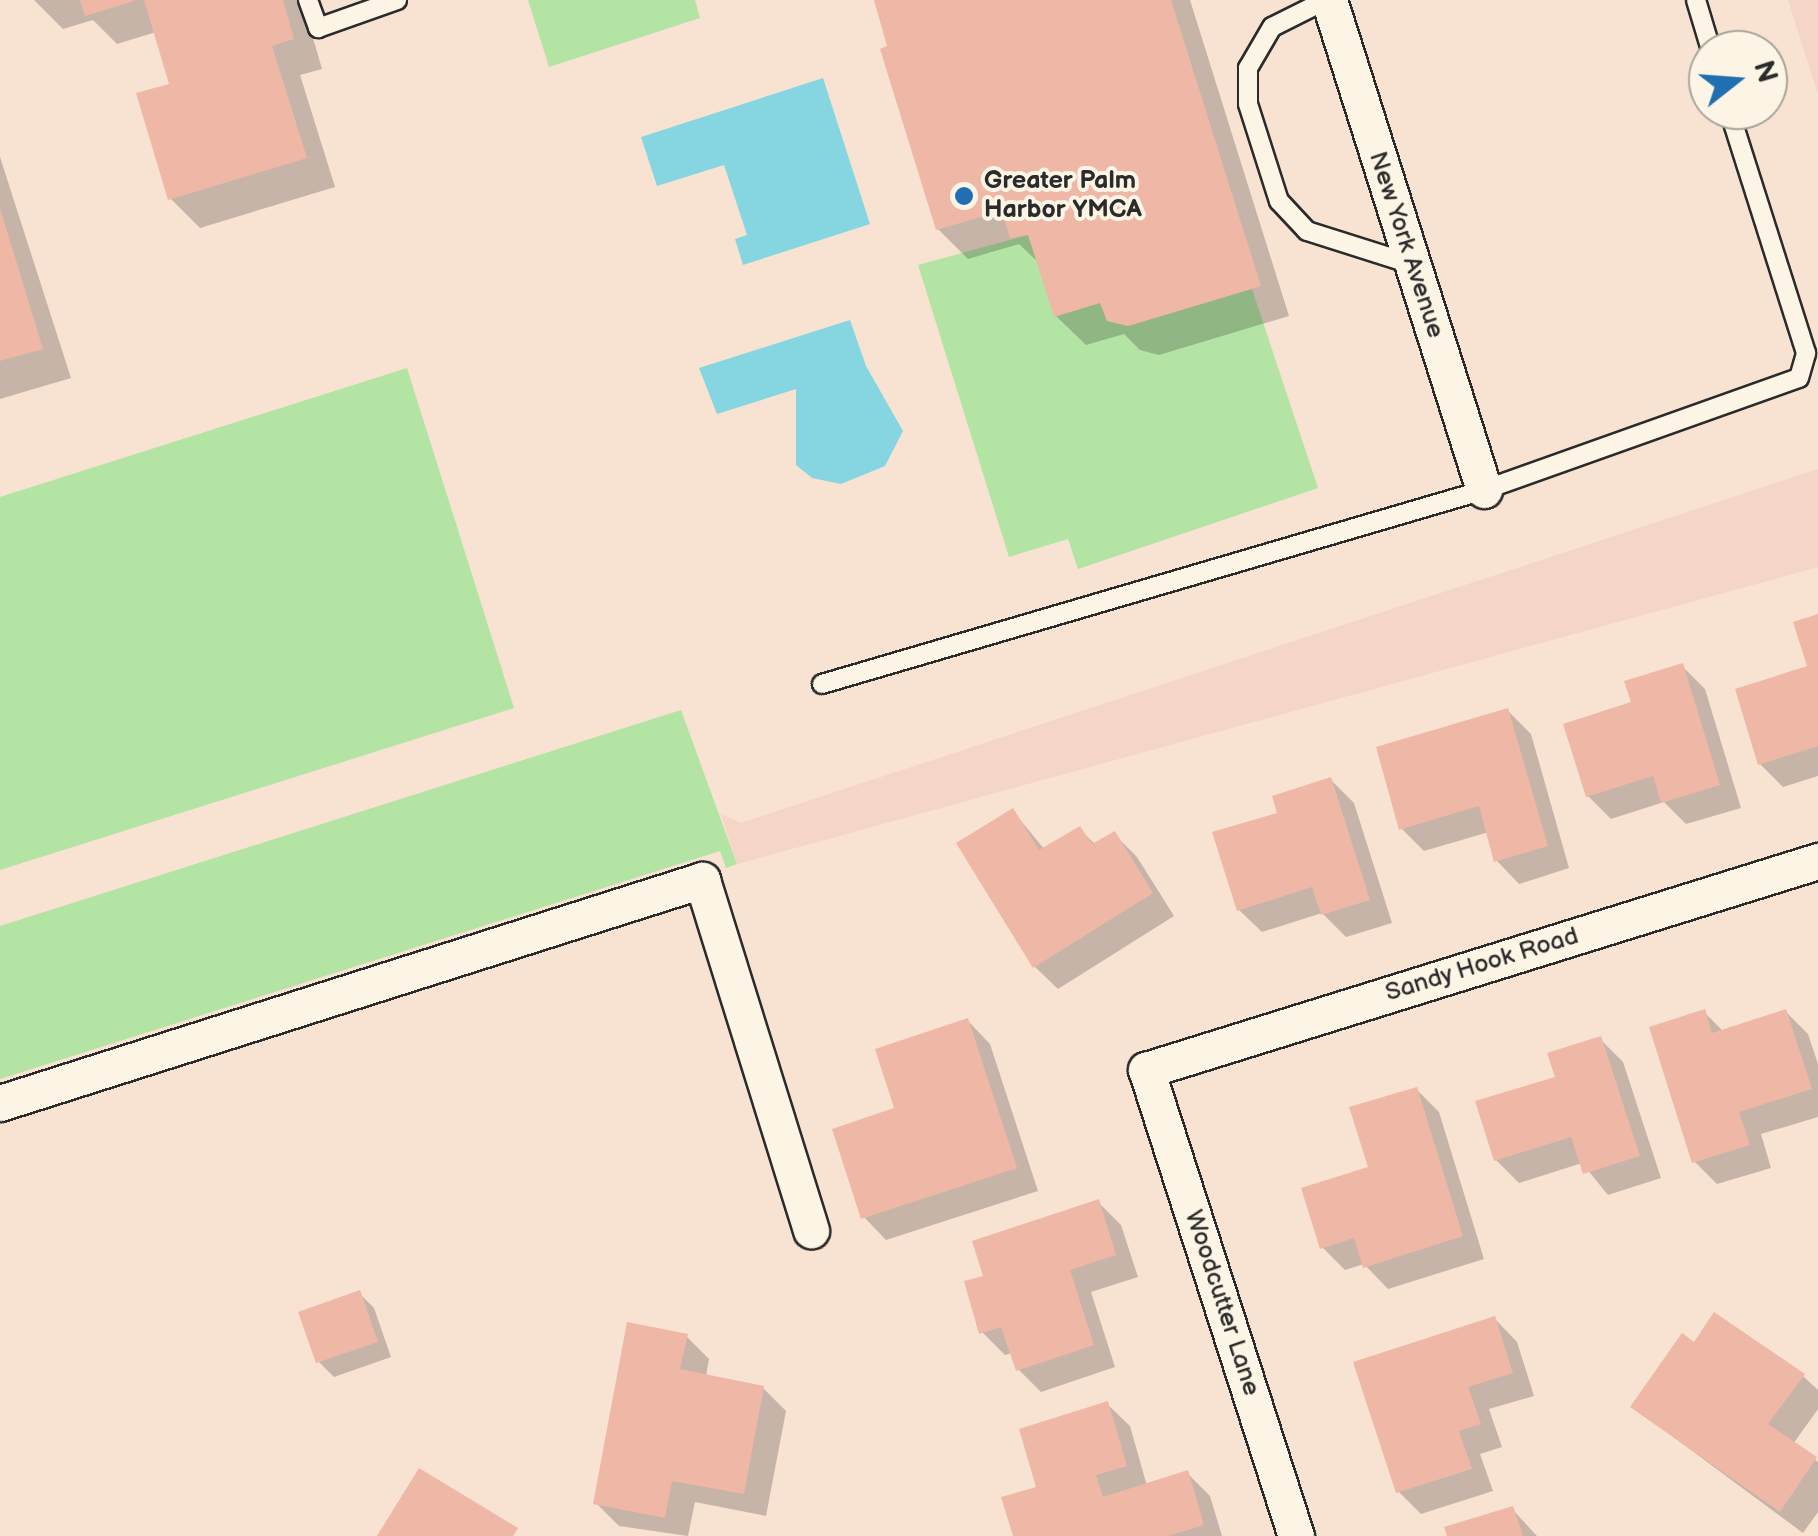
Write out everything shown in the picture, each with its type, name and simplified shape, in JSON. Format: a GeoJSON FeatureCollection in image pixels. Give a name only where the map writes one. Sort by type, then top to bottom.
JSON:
{"type":"FeatureCollection","features":[{"type":"Feature","properties":{"kind":"street","name":"New York Avenue"},"geometry":{"type":"LineString","coordinates":[[1328,0],[1484,490]]}},
{"type":"Feature","properties":{"kind":"street","name":"Sandy Hook Road"},"geometry":{"type":"LineString","coordinates":[[1146,1070],[1818,861]]}},
{"type":"Feature","properties":{"kind":"street"},"geometry":{"type":"LineString","coordinates":[[0,1103],[702,880],[812,1230]]}},
{"type":"Feature","properties":{"kind":"street","name":"Woodcutter Lane"},"geometry":{"type":"LineString","coordinates":[[1146,1070],[1296,1536]]}},
{"type":"Feature","properties":{"kind":"lane"},"geometry":{"type":"LineString","coordinates":[[308,0],[318,28],[397,0]]}},
{"type":"Feature","properties":{"kind":"lane"},"geometry":{"type":"LineString","coordinates":[[1328,0],[1272,27],[1248,68],[1248,104],[1268,168],[1279,201],[1307,231],[1411,264]]}},
{"type":"Feature","properties":{"kind":"lane"},"geometry":{"type":"LineString","coordinates":[[1696,0],[1705,30]]}},
{"type":"Feature","properties":{"kind":"lane"},"geometry":{"type":"LineString","coordinates":[[822,684],[1484,490],[1799,378],[1806,353],[1735,130]]}},
{"type":"Feature","properties":{"kind":"shaded area"},"geometry":{"type":"Polygon","coordinates":[[[1788,0],[1818,0],[1818,94],[1788,0]]]}},
{"type":"Feature","properties":{"kind":"shaded area"},"geometry":{"type":"Polygon","coordinates":[[[1818,469],[1818,567],[737,864],[721,814],[741,823],[1818,469]]]}},
{"type":"Feature","properties":{"kind":"green space"},"geometry":{"type":"Polygon","coordinates":[[[528,0],[695,0],[700,18],[549,67],[528,0]]]}},
{"type":"Feature","properties":{"kind":"green space"},"geometry":{"type":"Polygon","coordinates":[[[1028,235],[1100,303],[1108,321],[1128,326],[1252,289],[1318,488],[1078,569],[1068,539],[1009,557],[918,265],[1028,235]]]}},
{"type":"Feature","properties":{"kind":"green space"},"geometry":{"type":"Polygon","coordinates":[[[407,368],[514,708],[0,870],[0,497],[407,368]]]}},
{"type":"Feature","properties":{"kind":"green space"},"geometry":{"type":"Polygon","coordinates":[[[681,710],[737,864],[726,868],[720,851],[0,1079],[0,926],[681,710]]]}},
{"type":"Feature","properties":{"kind":"water"},"geometry":{"type":"Polygon","coordinates":[[[823,78],[870,224],[743,265],[735,239],[747,235],[724,165],[657,186],[641,137],[823,78]]]}},
{"type":"Feature","properties":{"kind":"water"},"geometry":{"type":"Polygon","coordinates":[[[850,320],[866,366],[903,431],[885,466],[841,484],[812,478],[796,465],[796,389],[717,414],[699,368],[850,320]]]}},
{"type":"Feature","properties":{"kind":"building"},"geometry":{"type":"Polygon","coordinates":[[[80,0],[133,0],[134,1],[85,16],[80,0]]]}},
{"type":"Feature","properties":{"kind":"building"},"geometry":{"type":"Polygon","coordinates":[[[144,0],[283,0],[294,39],[272,46],[307,158],[168,200],[136,93],[169,84],[144,0]]]}},
{"type":"Feature","properties":{"kind":"building"},"geometry":{"type":"Polygon","coordinates":[[[874,0],[1171,0],[1261,286],[1128,326],[1107,321],[1100,303],[1054,317],[1028,235],[1010,238],[1002,211],[936,230],[880,49],[887,46],[874,0]]]}},
{"type":"Feature","properties":{"kind":"building"},"geometry":{"type":"Polygon","coordinates":[[[0,208],[43,349],[0,361],[0,208]]]}},
{"type":"Feature","properties":{"kind":"building"},"geometry":{"type":"Polygon","coordinates":[[[1818,614],[1818,746],[1758,765],[1735,689],[1807,666],[1793,622],[1818,614]]]}},
{"type":"Feature","properties":{"kind":"building"},"geometry":{"type":"Polygon","coordinates":[[[1683,663],[1720,785],[1661,803],[1653,776],[1586,797],[1563,724],[1631,702],[1624,681],[1683,663]]]}},
{"type":"Feature","properties":{"kind":"building"},"geometry":{"type":"Polygon","coordinates":[[[1508,708],[1548,846],[1494,862],[1479,806],[1399,830],[1376,747],[1508,708]]]}},
{"type":"Feature","properties":{"kind":"building"},"geometry":{"type":"Polygon","coordinates":[[[1331,777],[1370,900],[1321,915],[1312,887],[1237,911],[1212,832],[1277,813],[1272,796],[1331,777]]]}},
{"type":"Feature","properties":{"kind":"building"},"geometry":{"type":"Polygon","coordinates":[[[1013,808],[1039,850],[1080,826],[1092,844],[1115,831],[1153,893],[1033,968],[956,843],[1013,808]]]}},
{"type":"Feature","properties":{"kind":"building"},"geometry":{"type":"Polygon","coordinates":[[[1705,1009],[1712,1033],[1786,1009],[1812,1089],[1739,1112],[1750,1145],[1692,1163],[1649,1027],[1705,1009]]]}},
{"type":"Feature","properties":{"kind":"building"},"geometry":{"type":"Polygon","coordinates":[[[968,1018],[1017,1168],[861,1219],[832,1129],[894,1108],[875,1049],[968,1018]]]}},
{"type":"Feature","properties":{"kind":"building"},"geometry":{"type":"Polygon","coordinates":[[[1601,1036],[1640,1156],[1583,1174],[1571,1137],[1494,1161],[1475,1101],[1555,1077],[1547,1053],[1601,1036]]]}},
{"type":"Feature","properties":{"kind":"building"},"geometry":{"type":"Polygon","coordinates":[[[1417,1087],[1463,1236],[1363,1268],[1354,1238],[1320,1249],[1301,1188],[1368,1167],[1349,1107],[1417,1087]]]}},
{"type":"Feature","properties":{"kind":"building"},"geometry":{"type":"Polygon","coordinates":[[[1099,1199],[1116,1255],[1070,1270],[1094,1345],[1016,1371],[1001,1327],[979,1334],[964,1281],[983,1276],[972,1241],[1099,1199]]]}},
{"type":"Feature","properties":{"kind":"building"},"geometry":{"type":"Polygon","coordinates":[[[360,1290],[378,1342],[316,1363],[298,1312],[360,1290]]]}},
{"type":"Feature","properties":{"kind":"building"},"geometry":{"type":"Polygon","coordinates":[[[1714,1312],[1805,1374],[1768,1424],[1817,1457],[1780,1512],[1630,1407],[1682,1333],[1694,1342],[1714,1312]]]}},
{"type":"Feature","properties":{"kind":"building"},"geometry":{"type":"Polygon","coordinates":[[[1495,1316],[1513,1373],[1468,1387],[1481,1424],[1459,1431],[1472,1469],[1396,1493],[1353,1362],[1495,1316]]]}},
{"type":"Feature","properties":{"kind":"building"},"geometry":{"type":"Polygon","coordinates":[[[627,1322],[688,1334],[680,1369],[764,1386],[744,1494],[672,1481],[665,1518],[593,1504],[627,1322]]]}},
{"type":"Feature","properties":{"kind":"building"},"geometry":{"type":"Polygon","coordinates":[[[1108,1401],[1127,1466],[1096,1475],[1103,1497],[1188,1470],[1204,1525],[1168,1536],[1013,1536],[1001,1497],[1036,1487],[1019,1429],[1108,1401]]]}},
{"type":"Feature","properties":{"kind":"building"},"geometry":{"type":"Polygon","coordinates":[[[419,1468],[518,1528],[513,1536],[377,1536],[419,1468]]]}},
{"type":"Feature","properties":{"kind":"building"},"geometry":{"type":"Polygon","coordinates":[[[1513,1506],[1523,1536],[1447,1536],[1444,1527],[1513,1506]]]}},
{"type":"Feature","properties":{"kind":"place","name":"Greater Palm Harbor YMCA"},"geometry":{"type":"Point","coordinates":[964,196]}}]}
